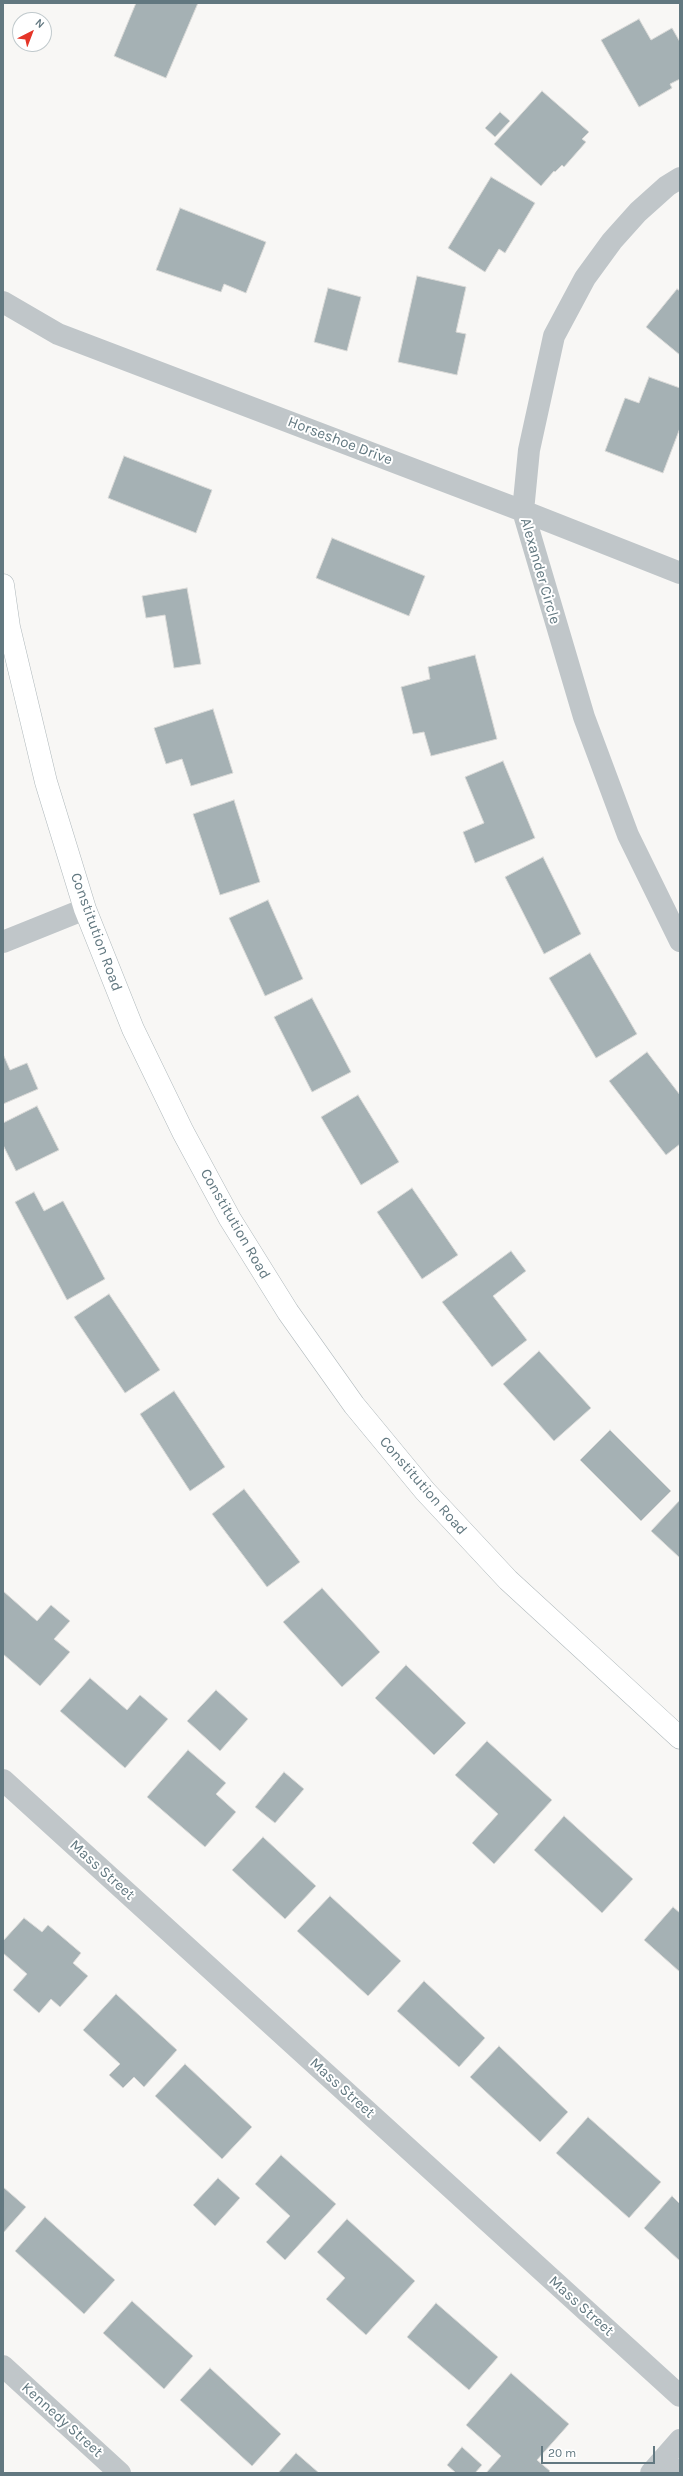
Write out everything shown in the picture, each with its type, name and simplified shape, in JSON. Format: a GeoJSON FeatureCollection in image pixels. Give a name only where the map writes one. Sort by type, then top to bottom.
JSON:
{"type":"FeatureCollection","features":[{"type":"Feature","properties":{"kind":"street","name":"Alexander Circle"},"geometry":{"type":"LineString","coordinates":[[680,178],[668,186],[638,212],[612,241],[585,278],[554,336],[529,450],[523,511],[584,717],[628,835],[680,941]]}},
{"type":"Feature","properties":{"kind":"street","name":"Horseshoe Drive"},"geometry":{"type":"LineString","coordinates":[[3,302],[58,334],[523,511],[680,573]]}},
{"type":"Feature","properties":{"kind":"street","name":"Constitution Road"},"geometry":{"type":"LineString","coordinates":[[3,585],[8,627],[42,767],[85,909],[133,1029],[183,1132],[230,1219],[288,1312],[354,1405],[425,1491],[508,1580],[680,1738]]}},
{"type":"Feature","properties":{"kind":"street"},"geometry":{"type":"LineString","coordinates":[[3,942],[85,909]]}},
{"type":"Feature","properties":{"kind":"street","name":"Mass Street"},"geometry":{"type":"LineString","coordinates":[[3,1780],[680,2396]]}},
{"type":"Feature","properties":{"kind":"street","name":"Kennedy Street"},"geometry":{"type":"LineString","coordinates":[[3,2366],[120,2473]]}},
{"type":"Feature","properties":{"kind":"street"},"geometry":{"type":"LineString","coordinates":[[664,2468],[680,2440]]}},
{"type":"Feature","properties":{"kind":"building"},"geometry":{"type":"Polygon","coordinates":[[[136,3],[198,3],[166,78],[114,56],[136,3]]]}},
{"type":"Feature","properties":{"kind":"building"},"geometry":{"type":"Polygon","coordinates":[[[639,19],[651,40],[672,28],[680,42],[680,79],[670,84],[672,88],[639,107],[601,40],[639,19]]]}},
{"type":"Feature","properties":{"kind":"building"},"geometry":{"type":"Polygon","coordinates":[[[542,91],[589,132],[582,139],[586,142],[564,167],[562,165],[555,172],[554,171],[541,186],[494,144],[542,91]]]}},
{"type":"Feature","properties":{"kind":"building"},"geometry":{"type":"Polygon","coordinates":[[[500,112],[510,121],[495,137],[485,128],[500,112]]]}},
{"type":"Feature","properties":{"kind":"building"},"geometry":{"type":"Polygon","coordinates":[[[491,177],[535,203],[505,253],[499,249],[485,272],[448,248],[491,177]]]}},
{"type":"Feature","properties":{"kind":"building"},"geometry":{"type":"Polygon","coordinates":[[[180,208],[266,242],[246,293],[224,284],[221,292],[156,270],[180,208]]]}},
{"type":"Feature","properties":{"kind":"building"},"geometry":{"type":"Polygon","coordinates":[[[417,276],[466,287],[456,332],[466,334],[457,375],[398,362],[417,276]]]}},
{"type":"Feature","properties":{"kind":"building"},"geometry":{"type":"Polygon","coordinates":[[[328,288],[361,297],[347,351],[314,342],[328,288]]]}},
{"type":"Feature","properties":{"kind":"building"},"geometry":{"type":"Polygon","coordinates":[[[677,289],[680,291],[680,355],[646,327],[677,289]]]}},
{"type":"Feature","properties":{"kind":"building"},"geometry":{"type":"Polygon","coordinates":[[[649,377],[680,388],[680,428],[663,473],[605,451],[625,398],[639,403],[649,377]]]}},
{"type":"Feature","properties":{"kind":"building"},"geometry":{"type":"Polygon","coordinates":[[[124,456],[212,490],[196,533],[108,498],[124,456]]]}},
{"type":"Feature","properties":{"kind":"building"},"geometry":{"type":"Polygon","coordinates":[[[332,538],[425,576],[409,616],[316,578],[332,538]]]}},
{"type":"Feature","properties":{"kind":"building"},"geometry":{"type":"Polygon","coordinates":[[[187,588],[201,664],[174,668],[165,615],[146,618],[142,596],[187,588]]]}},
{"type":"Feature","properties":{"kind":"building"},"geometry":{"type":"Polygon","coordinates":[[[475,655],[497,739],[431,756],[424,732],[413,734],[401,687],[430,679],[428,667],[475,655]]]}},
{"type":"Feature","properties":{"kind":"building"},"geometry":{"type":"Polygon","coordinates":[[[213,709],[233,773],[191,786],[182,759],[166,764],[154,728],[213,709]]]}},
{"type":"Feature","properties":{"kind":"building"},"geometry":{"type":"Polygon","coordinates":[[[503,761],[535,838],[475,863],[463,832],[484,823],[465,777],[503,761]]]}},
{"type":"Feature","properties":{"kind":"building"},"geometry":{"type":"Polygon","coordinates":[[[234,800],[260,882],[220,895],[193,814],[234,800]]]}},
{"type":"Feature","properties":{"kind":"building"},"geometry":{"type":"Polygon","coordinates":[[[543,857],[581,934],[544,954],[505,877],[543,857]]]}},
{"type":"Feature","properties":{"kind":"building"},"geometry":{"type":"Polygon","coordinates":[[[268,900],[303,979],[265,996],[229,918],[268,900]]]}},
{"type":"Feature","properties":{"kind":"building"},"geometry":{"type":"Polygon","coordinates":[[[590,953],[637,1034],[596,1058],[549,978],[590,953]]]}},
{"type":"Feature","properties":{"kind":"building"},"geometry":{"type":"Polygon","coordinates":[[[312,998],[351,1072],[312,1092],[274,1017],[312,998]]]}},
{"type":"Feature","properties":{"kind":"building"},"geometry":{"type":"Polygon","coordinates":[[[647,1052],[680,1095],[680,1144],[666,1155],[609,1081],[647,1052]]]}},
{"type":"Feature","properties":{"kind":"building"},"geometry":{"type":"Polygon","coordinates":[[[3,1054],[10,1070],[27,1063],[38,1089],[3,1104],[3,1054]]]}},
{"type":"Feature","properties":{"kind":"building"},"geometry":{"type":"Polygon","coordinates":[[[358,1095],[399,1162],[361,1185],[321,1117],[358,1095]]]}},
{"type":"Feature","properties":{"kind":"building"},"geometry":{"type":"Polygon","coordinates":[[[37,1106],[59,1150],[16,1171],[3,1145],[3,1123],[37,1106]]]}},
{"type":"Feature","properties":{"kind":"building"},"geometry":{"type":"Polygon","coordinates":[[[412,1188],[458,1255],[422,1279],[377,1212],[412,1188]]]}},
{"type":"Feature","properties":{"kind":"building"},"geometry":{"type":"Polygon","coordinates":[[[34,1192],[44,1211],[63,1201],[105,1279],[67,1300],[15,1202],[34,1192]]]}},
{"type":"Feature","properties":{"kind":"building"},"geometry":{"type":"Polygon","coordinates":[[[511,1251],[526,1271],[493,1296],[527,1340],[492,1367],[442,1302],[511,1251]]]}},
{"type":"Feature","properties":{"kind":"building"},"geometry":{"type":"Polygon","coordinates":[[[109,1294],[160,1370],[125,1393],[74,1317],[109,1294]]]}},
{"type":"Feature","properties":{"kind":"building"},"geometry":{"type":"Polygon","coordinates":[[[539,1351],[591,1408],[554,1441],[503,1384],[539,1351]]]}},
{"type":"Feature","properties":{"kind":"building"},"geometry":{"type":"Polygon","coordinates":[[[174,1391],[225,1467],[190,1491],[140,1414],[174,1391]]]}},
{"type":"Feature","properties":{"kind":"building"},"geometry":{"type":"Polygon","coordinates":[[[610,1430],[671,1491],[641,1521],[580,1460],[610,1430]]]}},
{"type":"Feature","properties":{"kind":"building"},"geometry":{"type":"Polygon","coordinates":[[[244,1489],[300,1562],[267,1587],[212,1514],[244,1489]]]}},
{"type":"Feature","properties":{"kind":"building"},"geometry":{"type":"Polygon","coordinates":[[[680,1500],[680,1558],[651,1531],[680,1500]]]}},
{"type":"Feature","properties":{"kind":"building"},"geometry":{"type":"Polygon","coordinates":[[[322,1588],[380,1652],[342,1687],[283,1622],[322,1588]]]}},
{"type":"Feature","properties":{"kind":"building"},"geometry":{"type":"Polygon","coordinates":[[[3,1591],[37,1621],[51,1605],[70,1621],[54,1639],[70,1652],[40,1686],[3,1654],[3,1591]]]}},
{"type":"Feature","properties":{"kind":"building"},"geometry":{"type":"Polygon","coordinates":[[[406,1665],[466,1723],[434,1755],[375,1698],[406,1665]]]}},
{"type":"Feature","properties":{"kind":"building"},"geometry":{"type":"Polygon","coordinates":[[[90,1678],[127,1710],[140,1695],[168,1719],[125,1768],[60,1711],[90,1678]]]}},
{"type":"Feature","properties":{"kind":"building"},"geometry":{"type":"Polygon","coordinates":[[[216,1690],[248,1719],[220,1751],[187,1721],[216,1690]]]}},
{"type":"Feature","properties":{"kind":"building"},"geometry":{"type":"Polygon","coordinates":[[[487,1741],[552,1800],[494,1864],[472,1843],[498,1814],[455,1775],[487,1741]]]}},
{"type":"Feature","properties":{"kind":"building"},"geometry":{"type":"Polygon","coordinates":[[[188,1750],[226,1783],[216,1794],[236,1812],[205,1847],[147,1797],[188,1750]]]}},
{"type":"Feature","properties":{"kind":"building"},"geometry":{"type":"Polygon","coordinates":[[[284,1772],[304,1789],[275,1823],[255,1807],[284,1772]]]}},
{"type":"Feature","properties":{"kind":"building"},"geometry":{"type":"Polygon","coordinates":[[[564,1816],[633,1879],[602,1913],[534,1850],[564,1816]]]}},
{"type":"Feature","properties":{"kind":"building"},"geometry":{"type":"Polygon","coordinates":[[[263,1837],[316,1886],[285,1919],[232,1870],[263,1837]]]}},
{"type":"Feature","properties":{"kind":"building"},"geometry":{"type":"Polygon","coordinates":[[[330,1896],[401,1961],[368,1996],[297,1931],[330,1896]]]}},
{"type":"Feature","properties":{"kind":"building"},"geometry":{"type":"Polygon","coordinates":[[[673,1907],[680,1913],[680,1972],[644,1940],[673,1907]]]}},
{"type":"Feature","properties":{"kind":"building"},"geometry":{"type":"Polygon","coordinates":[[[24,1918],[42,1932],[48,1925],[81,1953],[73,1963],[88,1976],[60,2007],[51,1999],[39,2013],[13,1990],[27,1974],[3,1953],[3,1941],[24,1918]]]}},
{"type":"Feature","properties":{"kind":"building"},"geometry":{"type":"Polygon","coordinates":[[[424,1981],[485,2038],[459,2067],[397,2011],[424,1981]]]}},
{"type":"Feature","properties":{"kind":"building"},"geometry":{"type":"Polygon","coordinates":[[[116,1994],[177,2050],[144,2087],[134,2077],[123,2088],[109,2075],[120,2064],[83,2030],[116,1994]]]}},
{"type":"Feature","properties":{"kind":"building"},"geometry":{"type":"Polygon","coordinates":[[[499,2046],[568,2112],[540,2142],[470,2077],[499,2046]]]}},
{"type":"Feature","properties":{"kind":"building"},"geometry":{"type":"Polygon","coordinates":[[[185,2064],[252,2127],[222,2159],[155,2096],[185,2064]]]}},
{"type":"Feature","properties":{"kind":"building"},"geometry":{"type":"Polygon","coordinates":[[[588,2117],[661,2182],[629,2218],[556,2153],[588,2117]]]}},
{"type":"Feature","properties":{"kind":"building"},"geometry":{"type":"Polygon","coordinates":[[[281,2155],[336,2204],[285,2260],[266,2242],[290,2216],[255,2184],[281,2155]]]}},
{"type":"Feature","properties":{"kind":"building"},"geometry":{"type":"Polygon","coordinates":[[[218,2178],[240,2198],[215,2226],[193,2205],[218,2178]]]}},
{"type":"Feature","properties":{"kind":"building"},"geometry":{"type":"Polygon","coordinates":[[[3,2187],[26,2207],[3,2233],[3,2187]]]}},
{"type":"Feature","properties":{"kind":"building"},"geometry":{"type":"Polygon","coordinates":[[[672,2196],[680,2204],[680,2261],[644,2228],[672,2196]]]}},
{"type":"Feature","properties":{"kind":"building"},"geometry":{"type":"Polygon","coordinates":[[[45,2217],[115,2280],[84,2314],[15,2251],[45,2217]]]}},
{"type":"Feature","properties":{"kind":"building"},"geometry":{"type":"Polygon","coordinates":[[[347,2219],[415,2281],[366,2335],[326,2299],[345,2278],[317,2252],[347,2219]]]}},
{"type":"Feature","properties":{"kind":"building"},"geometry":{"type":"Polygon","coordinates":[[[132,2301],[193,2356],[164,2389],[103,2333],[132,2301]]]}},
{"type":"Feature","properties":{"kind":"building"},"geometry":{"type":"Polygon","coordinates":[[[436,2303],[498,2357],[469,2390],[407,2337],[436,2303]]]}},
{"type":"Feature","properties":{"kind":"building"},"geometry":{"type":"Polygon","coordinates":[[[210,2368],[281,2434],[252,2466],[180,2400],[210,2368]]]}},
{"type":"Feature","properties":{"kind":"building"},"geometry":{"type":"Polygon","coordinates":[[[511,2373],[569,2424],[537,2460],[550,2471],[548,2473],[486,2473],[501,2456],[466,2425],[511,2373]]]}},
{"type":"Feature","properties":{"kind":"building"},"geometry":{"type":"Polygon","coordinates":[[[462,2447],[482,2465],[475,2473],[456,2473],[447,2465],[462,2447]]]}},
{"type":"Feature","properties":{"kind":"building"},"geometry":{"type":"Polygon","coordinates":[[[296,2453],[319,2473],[278,2473],[296,2453]]]}}]}
